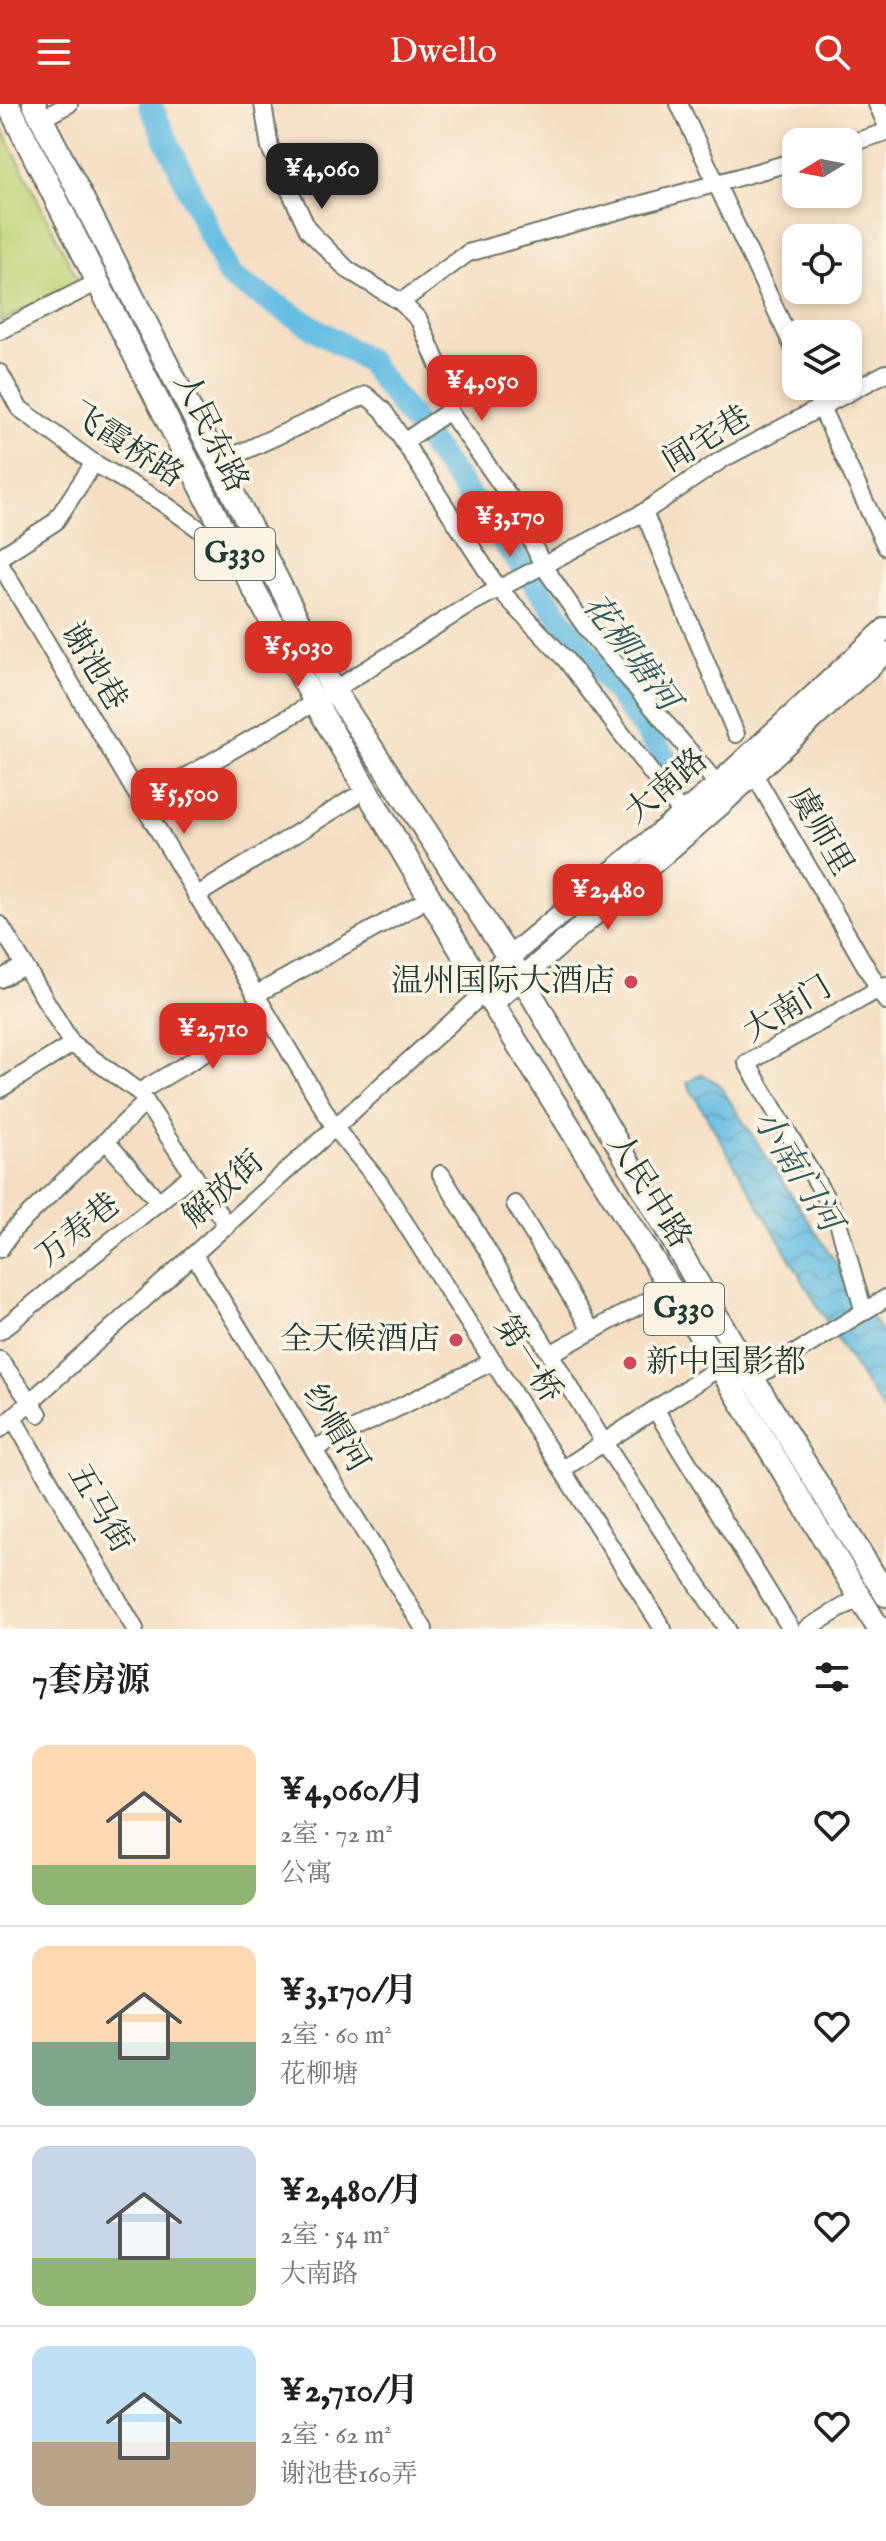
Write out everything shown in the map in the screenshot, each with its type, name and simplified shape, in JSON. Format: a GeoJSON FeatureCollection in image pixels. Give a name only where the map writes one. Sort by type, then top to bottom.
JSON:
{"type":"FeatureCollection","features":[{"type":"Feature","properties":{"kind":"highway","name":"人民东路"},"geometry":{"type":"LineString","coordinates":[[8,104],[100,281],[235,554],[324,696],[522,978]]}},
{"type":"Feature","properties":{"kind":"highway","name":"人民东路"},"geometry":{"type":"LineString","coordinates":[[38,112],[216,464],[324,696],[486,992]]}},
{"type":"Feature","properties":{"kind":"highway","name":"人民中路"},"geometry":{"type":"LineString","coordinates":[[522,978],[879,1629]]}},
{"type":"Feature","properties":{"kind":"highway","name":"人民中路"},"geometry":{"type":"LineString","coordinates":[[486,992],[720,1367],[744,1385],[886,1595]]}},
{"type":"Feature","properties":{"kind":"main road","name":"大南路"},"geometry":{"type":"LineString","coordinates":[[486,992],[522,978],[689,822],[886,628]]}},
{"type":"Feature","properties":{"kind":"main road","name":"大南路"},"geometry":{"type":"LineString","coordinates":[[718,793],[754,774],[886,652]]}},
{"type":"Feature","properties":{"kind":"main road","name":"大南路"},"geometry":{"type":"LineString","coordinates":[[486,992],[509,957],[689,822]]}},
{"type":"Feature","properties":{"kind":"street"},"geometry":{"type":"LineString","coordinates":[[38,112],[69,104]]}},
{"type":"Feature","properties":{"kind":"street"},"geometry":{"type":"LineString","coordinates":[[263,104],[270,148],[308,230],[348,270],[401,302],[419,320],[447,386],[442,416],[407,440]]}},
{"type":"Feature","properties":{"kind":"street"},"geometry":{"type":"LineString","coordinates":[[679,104],[782,323]]}},
{"type":"Feature","properties":{"kind":"street"},"geometry":{"type":"LineString","coordinates":[[877,104],[886,124]]}},
{"type":"Feature","properties":{"kind":"street"},"geometry":{"type":"LineString","coordinates":[[862,140],[886,132]]}},
{"type":"Feature","properties":{"kind":"street"},"geometry":{"type":"LineString","coordinates":[[401,302],[468,253],[782,165]]}},
{"type":"Feature","properties":{"kind":"street"},"geometry":{"type":"LineString","coordinates":[[0,331],[100,281]]}},
{"type":"Feature","properties":{"kind":"street","name":"飞霞桥路"},"geometry":{"type":"LineString","coordinates":[[0,373],[19,408],[94,463],[160,501],[235,554]]}},
{"type":"Feature","properties":{"kind":"street","name":"闻宅巷"},"geometry":{"type":"LineString","coordinates":[[141,803],[324,696],[498,588],[644,512],[721,460],[886,373]]}},
{"type":"Feature","properties":{"kind":"street"},"geometry":{"type":"LineString","coordinates":[[216,464],[366,395],[383,410],[407,440],[498,588],[566,660],[689,822]]}},
{"type":"Feature","properties":{"kind":"street"},"geometry":{"type":"LineString","coordinates":[[817,400],[886,547]]}},
{"type":"Feature","properties":{"kind":"street"},"geometry":{"type":"LineString","coordinates":[[442,416],[514,503],[542,564],[589,632],[718,793]]}},
{"type":"Feature","properties":{"kind":"street"},"geometry":{"type":"LineString","coordinates":[[0,557],[55,522],[94,463]]}},
{"type":"Feature","properties":{"kind":"street"},"geometry":{"type":"LineString","coordinates":[[644,512],[736,734]]}},
{"type":"Feature","properties":{"kind":"street","name":"谢池巷"},"geometry":{"type":"LineString","coordinates":[[0,564],[335,1128]]}},
{"type":"Feature","properties":{"kind":"street","name":"虞师里"},"geometry":{"type":"LineString","coordinates":[[754,774],[884,992]]}},
{"type":"Feature","properties":{"kind":"street"},"geometry":{"type":"LineString","coordinates":[[196,896],[353,798]]}},
{"type":"Feature","properties":{"kind":"street"},"geometry":{"type":"LineString","coordinates":[[255,995],[417,905]]}},
{"type":"Feature","properties":{"kind":"street"},"geometry":{"type":"LineString","coordinates":[[0,925],[72,1044],[142,1097],[227,1226]]}},
{"type":"Feature","properties":{"kind":"street"},"geometry":{"type":"LineString","coordinates":[[0,979],[24,966]]}},
{"type":"Feature","properties":{"kind":"street","name":"解放街"},"geometry":{"type":"LineString","coordinates":[[6,1424],[34,1409],[194,1255],[486,992]]}},
{"type":"Feature","properties":{"kind":"street","name":"大南门"},"geometry":{"type":"LineString","coordinates":[[864,1312],[836,1215],[747,1063],[884,992]]}},
{"type":"Feature","properties":{"kind":"street"},"geometry":{"type":"LineString","coordinates":[[0,1249],[14,1229],[106,1141],[142,1097],[268,1016]]}},
{"type":"Feature","properties":{"kind":"street"},"geometry":{"type":"LineString","coordinates":[[0,1089],[72,1044]]}},
{"type":"Feature","properties":{"kind":"street","name":"第一桥"},"geometry":{"type":"LineString","coordinates":[[335,1128],[379,1182],[663,1629]]}},
{"type":"Feature","properties":{"kind":"street"},"geometry":{"type":"LineString","coordinates":[[106,1141],[159,1202]]}},
{"type":"Feature","properties":{"kind":"street","name":"万寿巷"},"geometry":{"type":"LineString","coordinates":[[0,1331],[193,1174]]}},
{"type":"Feature","properties":{"kind":"street"},"geometry":{"type":"LineString","coordinates":[[441,1174],[604,1443],[727,1629]]}},
{"type":"Feature","properties":{"kind":"street"},"geometry":{"type":"LineString","coordinates":[[515,1204],[592,1331]]}},
{"type":"Feature","properties":{"kind":"street","name":"纱帽河"},"geometry":{"type":"LineString","coordinates":[[194,1255],[424,1629]]}},
{"type":"Feature","properties":{"kind":"street"},"geometry":{"type":"LineString","coordinates":[[550,1354],[671,1288]]}},
{"type":"Feature","properties":{"kind":"street"},"geometry":{"type":"LineString","coordinates":[[744,1385],[886,1298]]}},
{"type":"Feature","properties":{"kind":"street"},"geometry":{"type":"LineString","coordinates":[[0,1360],[34,1409]]}},
{"type":"Feature","properties":{"kind":"street"},"geometry":{"type":"LineString","coordinates":[[315,1448],[494,1361]]}},
{"type":"Feature","properties":{"kind":"street"},"geometry":{"type":"LineString","coordinates":[[563,1469],[720,1367]]}},
{"type":"Feature","properties":{"kind":"street"},"geometry":{"type":"LineString","coordinates":[[655,1409],[791,1629]]}},
{"type":"Feature","properties":{"kind":"street","name":"五马街"},"geometry":{"type":"LineString","coordinates":[[6,1424],[135,1629]]}},
{"type":"Feature","properties":{"kind":"street"},"geometry":{"type":"LineString","coordinates":[[806,1629],[860,1597]]}},
{"type":"Feature","properties":{"kind":"green space"},"geometry":{"type":"Polygon","coordinates":[[[0,124],[78,280],[0,322],[0,124]]]}},
{"type":"Feature","properties":{"kind":"water"},"geometry":{"type":"Polygon","coordinates":[[[701,1074],[718,1083],[886,1339],[886,1415],[844,1351],[687,1083],[701,1074]]]}},
{"type":"Feature","properties":{"kind":"waterway","name":"花柳塘河"},"geometry":{"type":"LineString","coordinates":[[150,104],[229,276],[368,361],[674,769]]}},
{"type":"Feature","properties":{"kind":"place","name":"温州国际大酒店"},"geometry":{"type":"Point","coordinates":[631,982]}},
{"type":"Feature","properties":{"kind":"place","name":"全天候酒店"},"geometry":{"type":"Point","coordinates":[456,1340]}},
{"type":"Feature","properties":{"kind":"place","name":"新中国影都"},"geometry":{"type":"Point","coordinates":[630,1363]}},
{"type":"Feature","properties":{"kind":"water label","name":"小南门河"},"geometry":{"type":"Point","coordinates":[796,1171]}}]}
